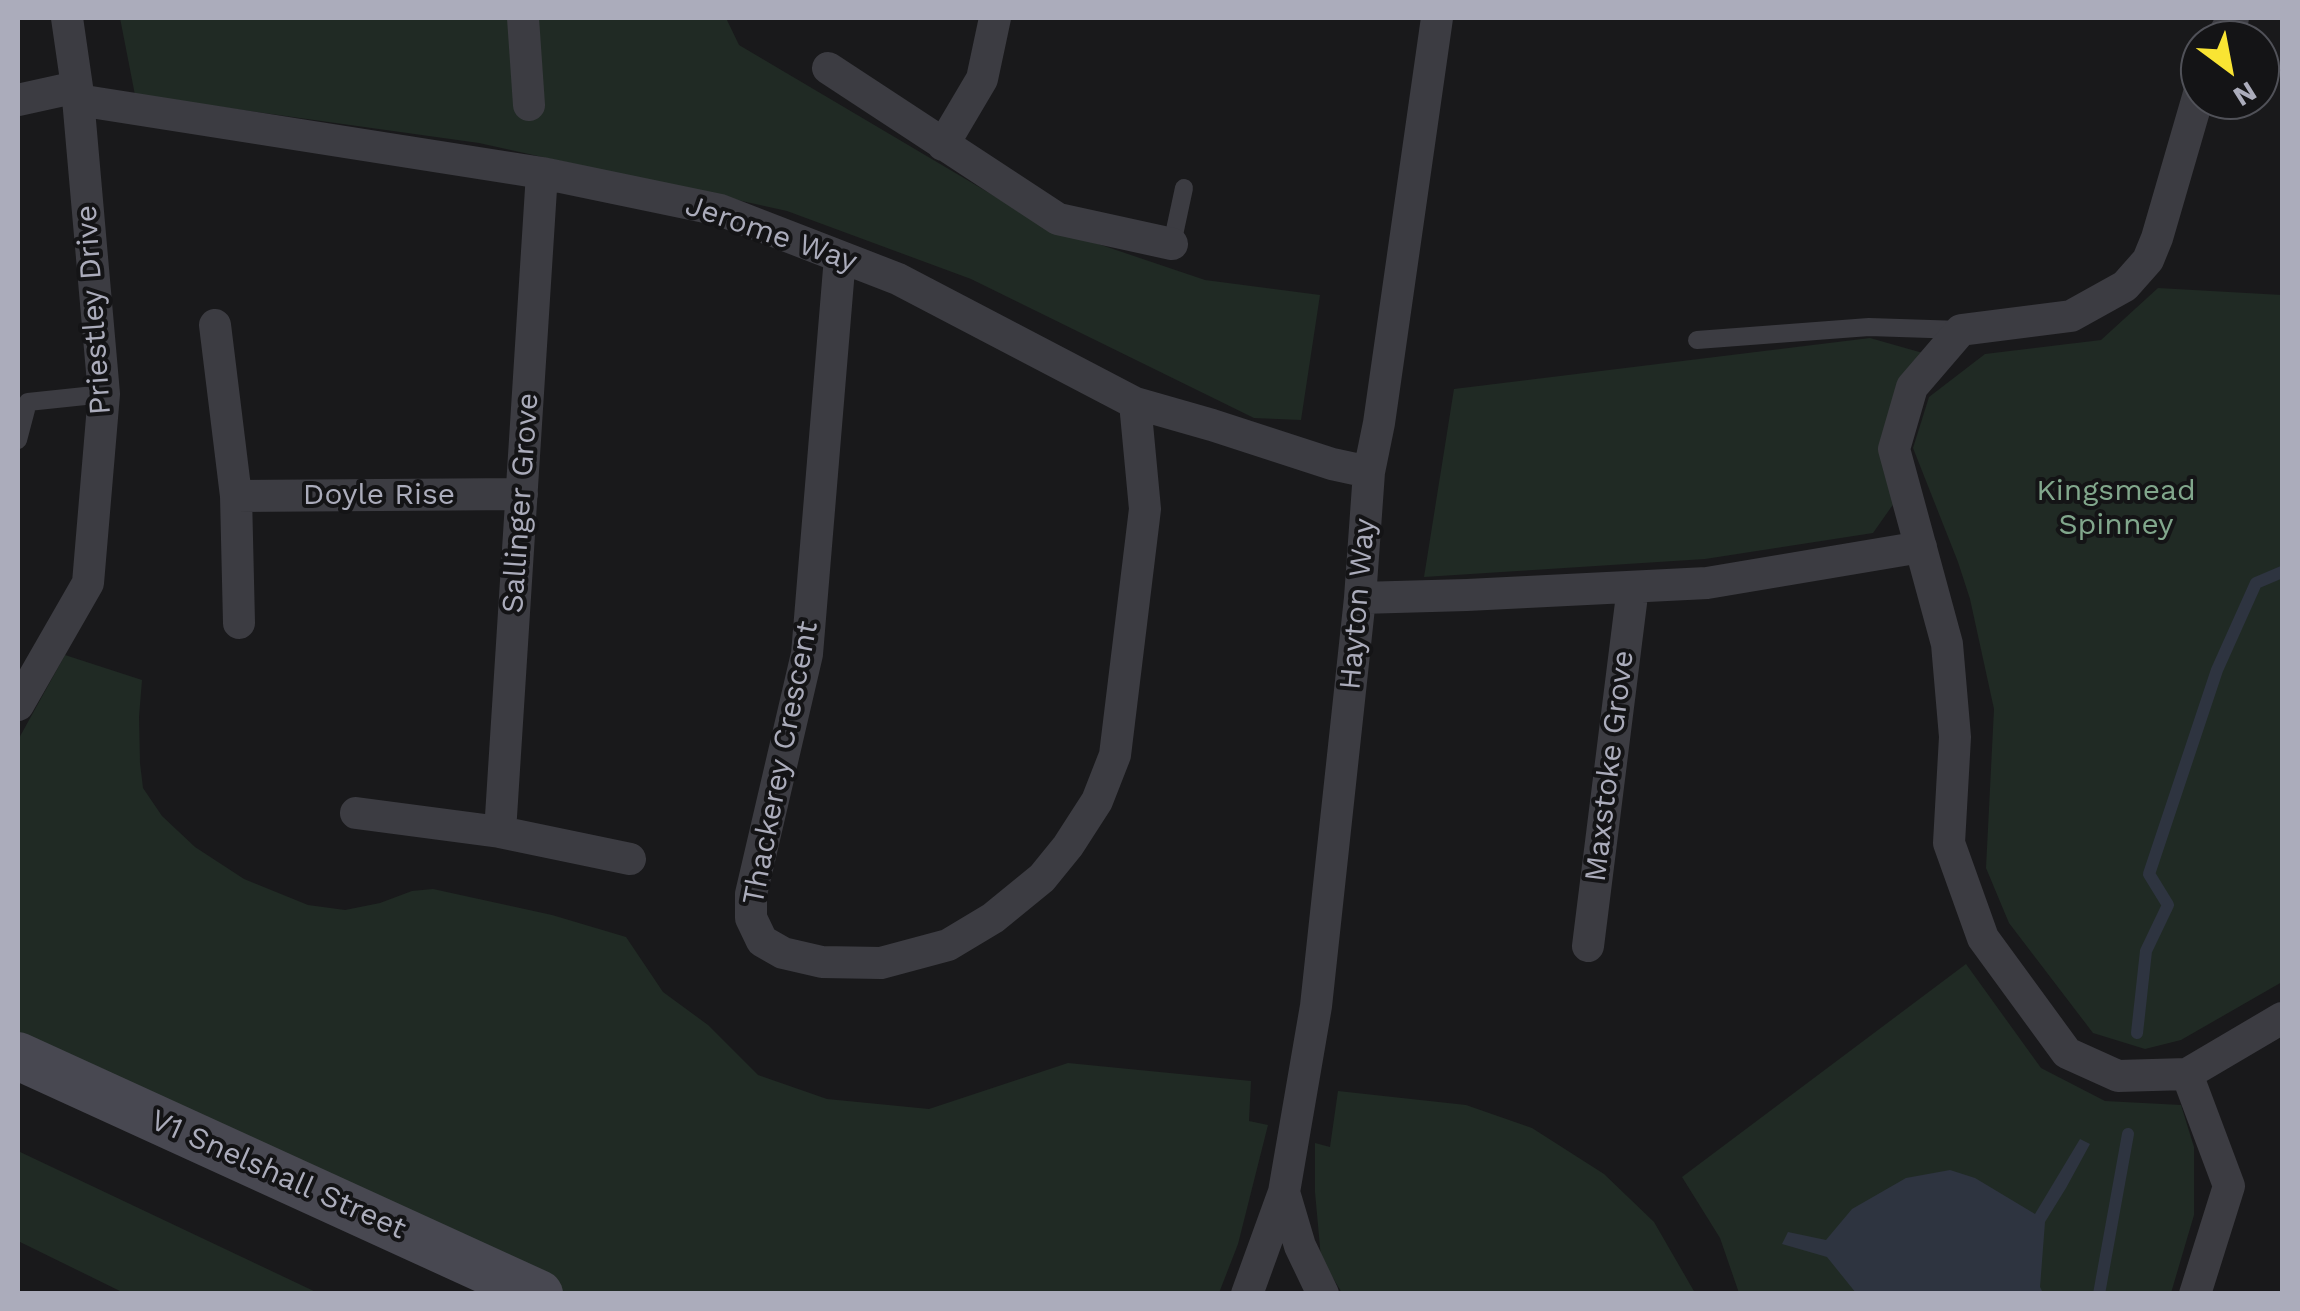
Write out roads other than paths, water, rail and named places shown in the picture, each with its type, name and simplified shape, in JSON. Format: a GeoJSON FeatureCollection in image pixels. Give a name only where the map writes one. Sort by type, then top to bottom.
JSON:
{"type":"FeatureCollection","features":[{"type":"Feature","properties":{"kind":"street","name":"Priestley Drive"},"geometry":{"type":"LineString","coordinates":[[18,705],[88,583],[104,394],[78,93],[67,18]]}},
{"type":"Feature","properties":{"kind":"street"},"geometry":{"type":"LineString","coordinates":[[522,18],[529,105]]}},
{"type":"Feature","properties":{"kind":"street"},"geometry":{"type":"LineString","coordinates":[[943,145],[982,79],[995,18]]}},
{"type":"Feature","properties":{"kind":"street","name":"Hayton Way"},"geometry":{"type":"LineString","coordinates":[[1246,1294],[1284,1192],[1316,1006],[1360,598],[1369,472],[1380,423],[1437,18]]}},
{"type":"Feature","properties":{"kind":"street"},"geometry":{"type":"LineString","coordinates":[[828,68],[1058,219],[1172,244]]}},
{"type":"Feature","properties":{"kind":"street","name":"Jerome Way"},"geometry":{"type":"LineString","coordinates":[[18,100],[78,93],[542,173],[720,210],[898,279],[1135,403],[1369,472]]}},
{"type":"Feature","properties":{"kind":"street"},"geometry":{"type":"LineString","coordinates":[[2191,120],[2157,238],[2148,260],[2126,286],[2071,316],[1961,330],[1912,387],[1894,448],[1947,644],[1955,737],[1949,843],[1983,938],[2067,1052],[2118,1076],[2187,1074],[2282,1018]]}},
{"type":"Feature","properties":{"kind":"street","name":"Sallinger Grove"},"geometry":{"type":"LineString","coordinates":[[500,832],[542,173]]}},
{"type":"Feature","properties":{"kind":"street","name":"Thackerey Crescent"},"geometry":{"type":"LineString","coordinates":[[840,256],[807,654],[752,894],[750,918],[762,941],[783,953],[822,962],[881,963],[948,944],[993,918],[1042,878],[1088,816],[1114,755],[1145,509],[1135,403]]}},
{"type":"Feature","properties":{"kind":"street"},"geometry":{"type":"LineString","coordinates":[[214,325],[236,496],[239,623]]}},
{"type":"Feature","properties":{"kind":"street","name":"Doyle Rise"},"geometry":{"type":"LineString","coordinates":[[236,496],[522,494]]}},
{"type":"Feature","properties":{"kind":"street"},"geometry":{"type":"LineString","coordinates":[[1360,598],[1707,582],[1920,547]]}},
{"type":"Feature","properties":{"kind":"street","name":"Maxstoke Grove"},"geometry":{"type":"LineString","coordinates":[[1588,946],[1633,586]]}},
{"type":"Feature","properties":{"kind":"street"},"geometry":{"type":"LineString","coordinates":[[356,814],[500,832],[630,859]]}},
{"type":"Feature","properties":{"kind":"street","name":"V1 Snelshall Street"},"geometry":{"type":"LineString","coordinates":[[18,1056],[539,1294]]}},
{"type":"Feature","properties":{"kind":"street"},"geometry":{"type":"LineString","coordinates":[[2187,1074],[2229,1186],[2196,1294]]}},
{"type":"Feature","properties":{"kind":"street","name":"Hayton Way"},"geometry":{"type":"LineString","coordinates":[[1284,1192],[1300,1246],[1324,1294]]}},
{"type":"Feature","properties":{"kind":"lane"},"geometry":{"type":"LineString","coordinates":[[1172,244],[1184,188]]}},
{"type":"Feature","properties":{"kind":"lane"},"geometry":{"type":"LineString","coordinates":[[1697,340],[1869,327],[1961,330]]}},
{"type":"Feature","properties":{"kind":"lane"},"geometry":{"type":"LineString","coordinates":[[18,440],[28,402],[104,394]]}},
{"type":"Feature","properties":{"kind":"water"},"geometry":{"type":"Polygon","coordinates":[[[2080,1139],[2090,1144],[2045,1222],[2040,1287],[2043,1293],[1856,1293],[1827,1257],[1782,1244],[1788,1232],[1826,1240],[1852,1209],[1906,1178],[1950,1170],[1975,1178],[2035,1214],[2080,1139]]]}},
{"type":"Feature","properties":{"kind":"waterway"},"geometry":{"type":"LineString","coordinates":[[2137,1033],[2146,951],[2168,905],[2149,874],[2217,670],[2256,583],[2282,572]]}},
{"type":"Feature","properties":{"kind":"waterway"},"geometry":{"type":"LineString","coordinates":[[2099,1294],[2128,1134]]}},
{"type":"Feature","properties":{"kind":"park label","name":"Kingsmead Spinney"},"geometry":{"type":"Point","coordinates":[2116,508]}}]}
